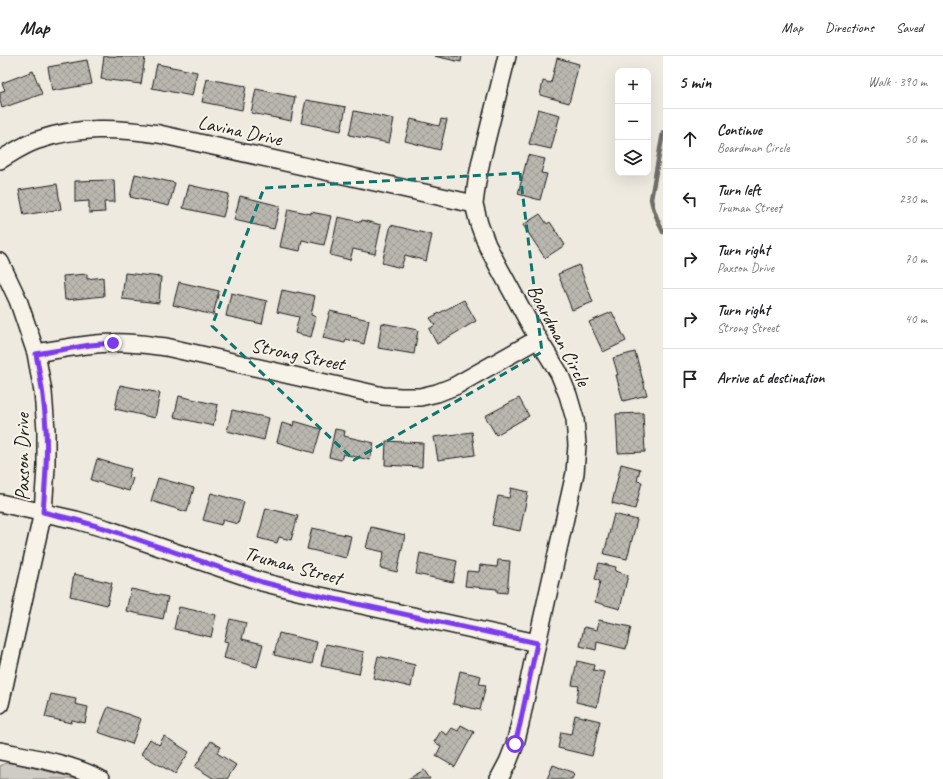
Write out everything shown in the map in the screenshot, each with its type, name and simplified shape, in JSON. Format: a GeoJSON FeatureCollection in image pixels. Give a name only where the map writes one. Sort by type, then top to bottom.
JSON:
{"type":"FeatureCollection","features":[{"type":"Feature","properties":{"kind":"street","name":"Boardman Circle"},"geometry":{"type":"LineString","coordinates":[[499,779],[515,744],[520,724],[575,473],[577,445],[575,419],[559,372],[538,339],[487,245],[479,224],[474,204],[481,161],[507,56]]}},
{"type":"Feature","properties":{"kind":"street","name":"Lavina Drive"},"geometry":{"type":"LineString","coordinates":[[0,160],[37,140],[61,134],[86,130],[113,129],[135,131],[159,134],[474,204]]}},
{"type":"Feature","properties":{"kind":"street","name":"Paxson Drive"},"geometry":{"type":"LineString","coordinates":[[0,262],[18,300],[36,354],[43,392],[46,430],[46,467],[43,512],[0,704]]}},
{"type":"Feature","properties":{"kind":"street","name":"Strong Street"},"geometry":{"type":"LineString","coordinates":[[36,354],[90,345],[113,343],[140,344],[166,348],[383,396],[420,397],[437,393],[455,386],[538,339]]}},
{"type":"Feature","properties":{"kind":"street","name":"Truman Street"},"geometry":{"type":"LineString","coordinates":[[0,503],[76,520],[107,529],[262,582],[310,594],[537,643]]}},
{"type":"Feature","properties":{"kind":"street"},"geometry":{"type":"LineString","coordinates":[[0,751],[67,766],[87,772],[100,779]]}},
{"type":"Feature","properties":{"kind":"highlighted area"},"geometry":{"type":"Polygon","coordinates":[[[520,173],[542,352],[354,460],[212,326],[264,188],[520,173]]]}},
{"type":"Feature","properties":{"kind":"shaded area"},"geometry":{"type":"Polygon","coordinates":[[[6,763],[14,763],[76,779],[0,779],[0,766],[6,763]]]}},
{"type":"Feature","properties":{"kind":"building"},"geometry":{"type":"Polygon","coordinates":[[[104,56],[145,57],[141,84],[101,79],[104,56]]]}},
{"type":"Feature","properties":{"kind":"building"},"geometry":{"type":"Polygon","coordinates":[[[434,56],[462,56],[461,62],[434,56]]]}},
{"type":"Feature","properties":{"kind":"building"},"geometry":{"type":"Polygon","coordinates":[[[557,58],[579,64],[569,103],[540,95],[543,81],[551,83],[557,58]]]}},
{"type":"Feature","properties":{"kind":"building"},"geometry":{"type":"Polygon","coordinates":[[[87,60],[92,84],[52,91],[48,67],[87,60]]]}},
{"type":"Feature","properties":{"kind":"building"},"geometry":{"type":"Polygon","coordinates":[[[157,64],[197,72],[192,96],[152,88],[157,64]]]}},
{"type":"Feature","properties":{"kind":"building"},"geometry":{"type":"Polygon","coordinates":[[[33,71],[42,94],[2,108],[0,92],[5,90],[2,83],[33,71]]]}},
{"type":"Feature","properties":{"kind":"building"},"geometry":{"type":"Polygon","coordinates":[[[207,79],[246,86],[242,110],[202,102],[207,79]]]}},
{"type":"Feature","properties":{"kind":"building"},"geometry":{"type":"Polygon","coordinates":[[[256,89],[295,97],[291,121],[251,113],[256,89]]]}},
{"type":"Feature","properties":{"kind":"building"},"geometry":{"type":"Polygon","coordinates":[[[306,100],[346,107],[341,131],[301,123],[306,100]]]}},
{"type":"Feature","properties":{"kind":"building"},"geometry":{"type":"Polygon","coordinates":[[[538,109],[560,115],[551,149],[529,144],[538,109]]]}},
{"type":"Feature","properties":{"kind":"building"},"geometry":{"type":"Polygon","coordinates":[[[354,111],[394,119],[389,143],[349,135],[354,111]]]}},
{"type":"Feature","properties":{"kind":"building"},"geometry":{"type":"Polygon","coordinates":[[[411,119],[439,126],[441,119],[447,120],[440,150],[405,141],[411,119]]]}},
{"type":"Feature","properties":{"kind":"building"},"geometry":{"type":"Polygon","coordinates":[[[528,155],[545,159],[541,173],[547,174],[540,200],[518,194],[528,155]]]}},
{"type":"Feature","properties":{"kind":"building"},"geometry":{"type":"Polygon","coordinates":[[[135,174],[175,183],[169,206],[130,197],[135,174]]]}},
{"type":"Feature","properties":{"kind":"building"},"geometry":{"type":"Polygon","coordinates":[[[114,180],[115,202],[104,202],[105,212],[89,213],[89,201],[75,202],[75,181],[114,180]]]}},
{"type":"Feature","properties":{"kind":"building"},"geometry":{"type":"Polygon","coordinates":[[[57,184],[61,209],[24,215],[19,190],[57,184]]]}},
{"type":"Feature","properties":{"kind":"building"},"geometry":{"type":"Polygon","coordinates":[[[189,185],[229,194],[223,217],[183,208],[189,185]]]}},
{"type":"Feature","properties":{"kind":"building"},"geometry":{"type":"Polygon","coordinates":[[[240,196],[280,206],[274,229],[234,220],[240,196]]]}},
{"type":"Feature","properties":{"kind":"building"},"geometry":{"type":"Polygon","coordinates":[[[288,209],[311,214],[311,212],[331,216],[324,245],[302,240],[300,251],[280,247],[288,209]]]}},
{"type":"Feature","properties":{"kind":"building"},"geometry":{"type":"Polygon","coordinates":[[[540,214],[547,224],[550,222],[565,245],[545,258],[523,225],[540,214]]]}},
{"type":"Feature","properties":{"kind":"building"},"geometry":{"type":"Polygon","coordinates":[[[338,217],[361,222],[362,220],[381,225],[375,254],[353,249],[350,260],[330,255],[338,217]]]}},
{"type":"Feature","properties":{"kind":"building"},"geometry":{"type":"Polygon","coordinates":[[[391,225],[432,235],[426,261],[405,255],[401,268],[382,263],[391,225]]]}},
{"type":"Feature","properties":{"kind":"building"},"geometry":{"type":"Polygon","coordinates":[[[579,265],[593,302],[572,310],[558,274],[579,265]]]}},
{"type":"Feature","properties":{"kind":"building"},"geometry":{"type":"Polygon","coordinates":[[[125,273],[161,277],[159,303],[122,299],[125,273]]]}},
{"type":"Feature","properties":{"kind":"building"},"geometry":{"type":"Polygon","coordinates":[[[87,274],[87,279],[103,277],[104,296],[65,300],[63,276],[87,274]]]}},
{"type":"Feature","properties":{"kind":"building"},"geometry":{"type":"Polygon","coordinates":[[[179,282],[219,291],[213,315],[173,305],[179,282]]]}},
{"type":"Feature","properties":{"kind":"building"},"geometry":{"type":"Polygon","coordinates":[[[282,290],[315,296],[311,315],[316,317],[311,337],[295,333],[299,317],[277,312],[282,290]]]}},
{"type":"Feature","properties":{"kind":"building"},"geometry":{"type":"Polygon","coordinates":[[[231,293],[267,301],[262,324],[226,316],[231,293]]]}},
{"type":"Feature","properties":{"kind":"building"},"geometry":{"type":"Polygon","coordinates":[[[464,300],[476,321],[437,344],[429,329],[435,325],[430,318],[464,300]]]}},
{"type":"Feature","properties":{"kind":"building"},"geometry":{"type":"Polygon","coordinates":[[[330,311],[369,320],[364,344],[346,339],[345,343],[323,338],[330,311]]]}},
{"type":"Feature","properties":{"kind":"building"},"geometry":{"type":"Polygon","coordinates":[[[612,312],[626,341],[603,352],[589,322],[612,312]]]}},
{"type":"Feature","properties":{"kind":"building"},"geometry":{"type":"Polygon","coordinates":[[[382,323],[418,330],[414,354],[378,348],[382,323]]]}},
{"type":"Feature","properties":{"kind":"building"},"geometry":{"type":"Polygon","coordinates":[[[635,352],[647,395],[623,401],[613,358],[635,352]]]}},
{"type":"Feature","properties":{"kind":"building"},"geometry":{"type":"Polygon","coordinates":[[[120,385],[160,393],[155,418],[115,409],[120,385]]]}},
{"type":"Feature","properties":{"kind":"building"},"geometry":{"type":"Polygon","coordinates":[[[179,396],[218,405],[213,426],[174,417],[179,396]]]}},
{"type":"Feature","properties":{"kind":"building"},"geometry":{"type":"Polygon","coordinates":[[[519,398],[529,416],[496,435],[485,416],[519,398]]]}},
{"type":"Feature","properties":{"kind":"building"},"geometry":{"type":"Polygon","coordinates":[[[232,410],[269,418],[264,440],[227,431],[232,410]]]}},
{"type":"Feature","properties":{"kind":"building"},"geometry":{"type":"Polygon","coordinates":[[[643,413],[645,452],[618,453],[616,414],[643,413]]]}},
{"type":"Feature","properties":{"kind":"building"},"geometry":{"type":"Polygon","coordinates":[[[294,421],[321,429],[314,453],[277,442],[282,423],[293,426],[294,421]]]}},
{"type":"Feature","properties":{"kind":"building"},"geometry":{"type":"Polygon","coordinates":[[[335,429],[345,431],[344,436],[374,443],[370,460],[343,454],[341,460],[329,457],[335,429]]]}},
{"type":"Feature","properties":{"kind":"building"},"geometry":{"type":"Polygon","coordinates":[[[472,432],[475,455],[438,460],[434,437],[472,432]]]}},
{"type":"Feature","properties":{"kind":"building"},"geometry":{"type":"Polygon","coordinates":[[[386,441],[423,443],[422,467],[385,465],[386,441]]]}},
{"type":"Feature","properties":{"kind":"building"},"geometry":{"type":"Polygon","coordinates":[[[97,459],[131,469],[128,477],[133,478],[129,491],[91,480],[97,459]]]}},
{"type":"Feature","properties":{"kind":"building"},"geometry":{"type":"Polygon","coordinates":[[[621,464],[640,469],[637,481],[642,482],[635,509],[612,503],[621,464]]]}},
{"type":"Feature","properties":{"kind":"building"},"geometry":{"type":"Polygon","coordinates":[[[158,478],[194,488],[187,512],[151,501],[158,478]]]}},
{"type":"Feature","properties":{"kind":"building"},"geometry":{"type":"Polygon","coordinates":[[[511,488],[528,492],[520,531],[492,525],[498,496],[509,498],[511,488]]]}},
{"type":"Feature","properties":{"kind":"building"},"geometry":{"type":"Polygon","coordinates":[[[211,493],[244,502],[238,524],[223,520],[221,525],[203,520],[211,493]]]}},
{"type":"Feature","properties":{"kind":"building"},"geometry":{"type":"Polygon","coordinates":[[[266,508],[298,516],[291,540],[279,537],[277,543],[258,538],[266,508]]]}},
{"type":"Feature","properties":{"kind":"building"},"geometry":{"type":"Polygon","coordinates":[[[614,514],[637,520],[627,559],[604,554],[614,514]]]}},
{"type":"Feature","properties":{"kind":"building"},"geometry":{"type":"Polygon","coordinates":[[[371,527],[405,535],[397,572],[380,568],[384,552],[366,548],[371,527]]]}},
{"type":"Feature","properties":{"kind":"building"},"geometry":{"type":"Polygon","coordinates":[[[312,528],[351,536],[346,558],[307,549],[312,528]]]}},
{"type":"Feature","properties":{"kind":"building"},"geometry":{"type":"Polygon","coordinates":[[[420,553],[457,561],[453,582],[416,574],[420,553]]]}},
{"type":"Feature","properties":{"kind":"building"},"geometry":{"type":"Polygon","coordinates":[[[498,560],[510,561],[507,593],[497,592],[497,589],[465,586],[467,571],[479,572],[480,565],[497,567],[498,560]]]}},
{"type":"Feature","properties":{"kind":"building"},"geometry":{"type":"Polygon","coordinates":[[[599,563],[616,567],[615,571],[628,575],[620,609],[595,602],[600,581],[595,579],[599,563]]]}},
{"type":"Feature","properties":{"kind":"building"},"geometry":{"type":"Polygon","coordinates":[[[74,574],[112,583],[107,605],[70,596],[74,574]]]}},
{"type":"Feature","properties":{"kind":"building"},"geometry":{"type":"Polygon","coordinates":[[[131,589],[168,597],[163,619],[126,611],[131,589]]]}},
{"type":"Feature","properties":{"kind":"building"},"geometry":{"type":"Polygon","coordinates":[[[179,607],[216,615],[211,637],[174,629],[179,607]]]}},
{"type":"Feature","properties":{"kind":"building"},"geometry":{"type":"Polygon","coordinates":[[[230,619],[246,623],[242,639],[263,644],[257,667],[224,658],[228,642],[224,641],[230,619]]]}},
{"type":"Feature","properties":{"kind":"building"},"geometry":{"type":"Polygon","coordinates":[[[599,620],[631,627],[626,649],[597,642],[596,650],[580,646],[584,627],[597,630],[599,620]]]}},
{"type":"Feature","properties":{"kind":"building"},"geometry":{"type":"Polygon","coordinates":[[[279,633],[317,642],[312,664],[274,655],[279,633]]]}},
{"type":"Feature","properties":{"kind":"building"},"geometry":{"type":"Polygon","coordinates":[[[326,644],[364,652],[359,674],[321,666],[326,644]]]}},
{"type":"Feature","properties":{"kind":"building"},"geometry":{"type":"Polygon","coordinates":[[[378,656],[415,665],[411,687],[373,678],[378,656]]]}},
{"type":"Feature","properties":{"kind":"building"},"geometry":{"type":"Polygon","coordinates":[[[577,661],[594,665],[593,670],[604,672],[597,707],[576,702],[579,686],[572,685],[577,661]]]}},
{"type":"Feature","properties":{"kind":"building"},"geometry":{"type":"Polygon","coordinates":[[[460,671],[481,676],[479,684],[486,685],[480,710],[453,704],[460,671]]]}},
{"type":"Feature","properties":{"kind":"building"},"geometry":{"type":"Polygon","coordinates":[[[51,694],[76,699],[75,704],[88,707],[85,723],[72,720],[71,723],[45,717],[51,694]]]}},
{"type":"Feature","properties":{"kind":"building"},"geometry":{"type":"Polygon","coordinates":[[[108,707],[141,719],[132,744],[98,732],[108,707]]]}},
{"type":"Feature","properties":{"kind":"building"},"geometry":{"type":"Polygon","coordinates":[[[575,715],[600,721],[592,756],[558,748],[561,732],[571,734],[575,715]]]}},
{"type":"Feature","properties":{"kind":"building"},"geometry":{"type":"Polygon","coordinates":[[[461,725],[474,732],[455,767],[436,756],[441,746],[434,742],[441,731],[447,735],[452,728],[458,731],[461,725]]]}},
{"type":"Feature","properties":{"kind":"building"},"geometry":{"type":"Polygon","coordinates":[[[164,736],[189,752],[175,774],[141,754],[150,739],[159,745],[164,736]]]}},
{"type":"Feature","properties":{"kind":"building"},"geometry":{"type":"Polygon","coordinates":[[[211,741],[221,747],[217,753],[236,765],[227,779],[212,779],[213,778],[195,767],[211,741]]]}},
{"type":"Feature","properties":{"kind":"building"},"geometry":{"type":"Polygon","coordinates":[[[553,765],[574,773],[572,779],[547,779],[553,765]]]}},
{"type":"Feature","properties":{"kind":"building"},"geometry":{"type":"Polygon","coordinates":[[[424,770],[430,779],[408,779],[424,770]]]}},
{"type":"Feature","properties":{"kind":"waterway"},"geometry":{"type":"LineString","coordinates":[[663,133],[651,199],[654,212],[663,232]]}},
{"type":"Feature","properties":{"kind":"route"},"geometry":{"type":"LineString","coordinates":[[113,343],[90,345],[36,354],[43,392],[46,430],[46,467],[43,512],[107,529],[262,582],[537,643],[515,744]]}}]}
